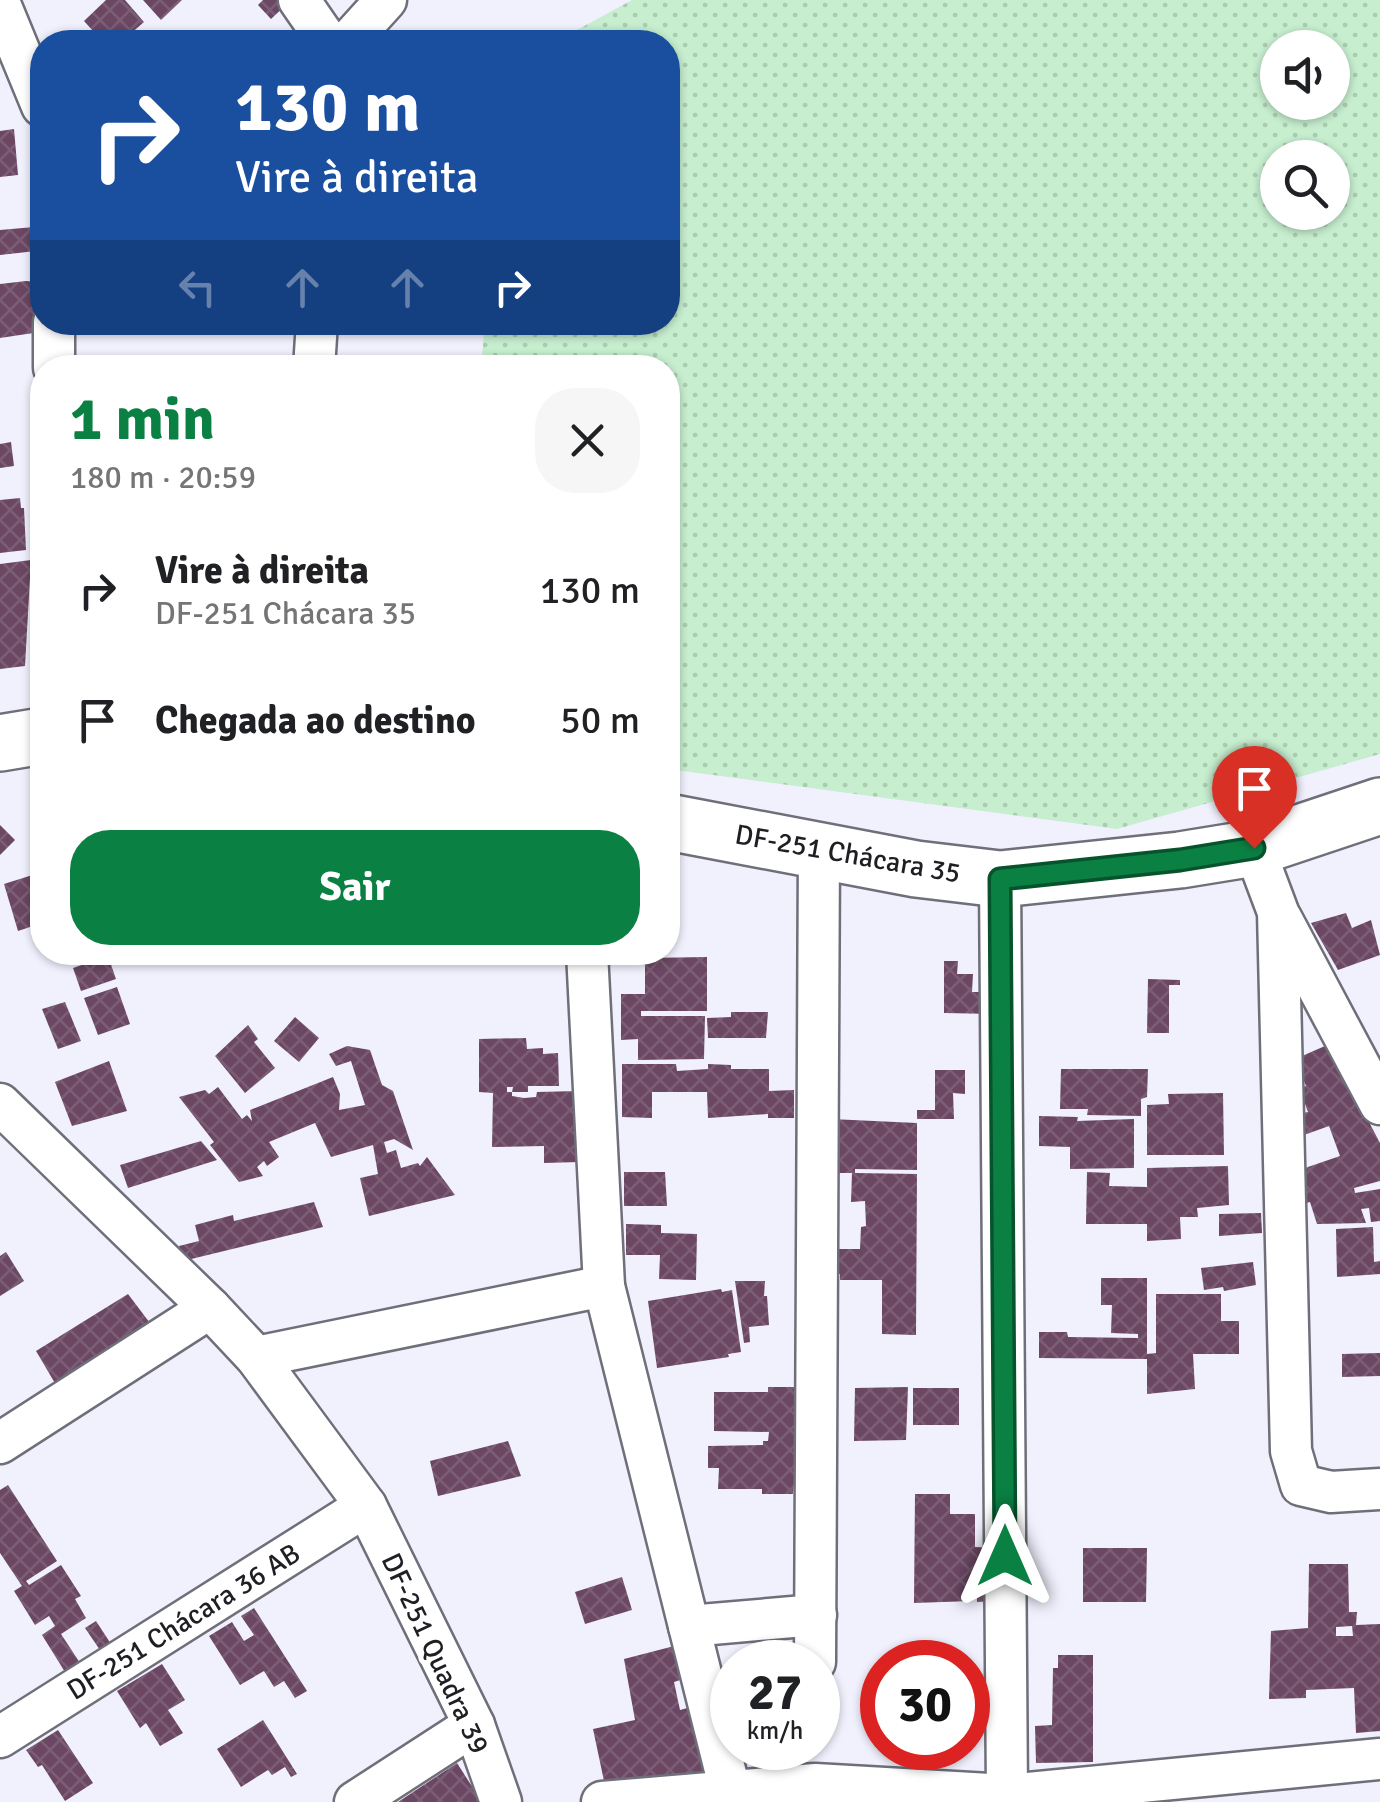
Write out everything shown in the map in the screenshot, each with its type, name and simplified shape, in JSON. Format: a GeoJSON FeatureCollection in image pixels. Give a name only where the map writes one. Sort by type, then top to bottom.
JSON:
{"type":"FeatureCollection","features":[{"type":"Feature","properties":{"kind":"street"},"geometry":{"type":"LineString","coordinates":[[299,0],[320,30]]}},
{"type":"Feature","properties":{"kind":"street"},"geometry":{"type":"LineString","coordinates":[[359,30],[386,0]]}},
{"type":"Feature","properties":{"kind":"street"},"geometry":{"type":"LineString","coordinates":[[1,2],[30,76]]}},
{"type":"Feature","properties":{"kind":"street"},"geometry":{"type":"LineString","coordinates":[[0,743],[30,738]]}},
{"type":"Feature","properties":{"kind":"street","name":"DF-251 Chácara 35"},"geometry":{"type":"LineString","coordinates":[[680,824],[916,868],[1000,879],[1254,848],[1380,806]]}},
{"type":"Feature","properties":{"kind":"street"},"geometry":{"type":"LineString","coordinates":[[815,1640],[819,848]]}},
{"type":"Feature","properties":{"kind":"street"},"geometry":{"type":"LineString","coordinates":[[1254,848],[1278,912],[1380,1104]]}},
{"type":"Feature","properties":{"kind":"street"},"geometry":{"type":"LineString","coordinates":[[1000,879],[1007,1795]]}},
{"type":"Feature","properties":{"kind":"street"},"geometry":{"type":"LineString","coordinates":[[1278,912],[1290,1452],[1302,1485],[1331,1492],[1380,1489]]}},
{"type":"Feature","properties":{"kind":"street"},"geometry":{"type":"LineString","coordinates":[[588,965],[604,1286],[730,1790]]}},
{"type":"Feature","properties":{"kind":"street","name":"DF-251 Quadra 39"},"geometry":{"type":"LineString","coordinates":[[0,1104],[210,1308],[256,1358],[366,1506],[474,1725],[501,1802]]}},
{"type":"Feature","properties":{"kind":"street"},"geometry":{"type":"LineString","coordinates":[[256,1358],[604,1286]]}},
{"type":"Feature","properties":{"kind":"street"},"geometry":{"type":"LineString","coordinates":[[0,1442],[210,1308]]}},
{"type":"Feature","properties":{"kind":"street","name":"DF-251 Chácara 36 AB"},"geometry":{"type":"LineString","coordinates":[[0,1737],[366,1506]]}},
{"type":"Feature","properties":{"kind":"street"},"geometry":{"type":"LineString","coordinates":[[688,1626],[816,1614]]}},
{"type":"Feature","properties":{"kind":"street"},"geometry":{"type":"LineString","coordinates":[[355,1802],[474,1725]]}},
{"type":"Feature","properties":{"kind":"street"},"geometry":{"type":"LineString","coordinates":[[840,1770],[1007,1795],[1380,1759]]}},
{"type":"Feature","properties":{"kind":"street"},"geometry":{"type":"LineString","coordinates":[[602,1802],[730,1790],[801,1770]]}},
{"type":"Feature","properties":{"kind":"green space"},"geometry":{"type":"Polygon","coordinates":[[[632,0],[1380,0],[1380,754],[1117,829],[680,771],[680,355],[482,355],[484,335],[680,335],[680,30],[577,30],[632,0]]]}},
{"type":"Feature","properties":{"kind":"building"},"geometry":{"type":"Polygon","coordinates":[[[106,0],[125,0],[144,22],[135,30],[92,30],[84,21],[106,0]]]}},
{"type":"Feature","properties":{"kind":"building"},"geometry":{"type":"Polygon","coordinates":[[[143,0],[182,0],[161,20],[143,0]]]}},
{"type":"Feature","properties":{"kind":"building"},"geometry":{"type":"Polygon","coordinates":[[[263,0],[283,0],[287,4],[271,19],[258,5],[263,0]]]}},
{"type":"Feature","properties":{"kind":"building"},"geometry":{"type":"Polygon","coordinates":[[[14,129],[18,175],[0,177],[0,131],[14,129]]]}},
{"type":"Feature","properties":{"kind":"building"},"geometry":{"type":"Polygon","coordinates":[[[30,227],[30,252],[0,255],[0,230],[30,227]]]}},
{"type":"Feature","properties":{"kind":"building"},"geometry":{"type":"Polygon","coordinates":[[[30,281],[30,334],[0,338],[0,284],[30,281]]]}},
{"type":"Feature","properties":{"kind":"building"},"geometry":{"type":"Polygon","coordinates":[[[11,442],[14,466],[0,468],[0,444],[11,442]]]}},
{"type":"Feature","properties":{"kind":"building"},"geometry":{"type":"Polygon","coordinates":[[[20,498],[26,550],[0,553],[0,500],[20,498]]]}},
{"type":"Feature","properties":{"kind":"building"},"geometry":{"type":"Polygon","coordinates":[[[30,560],[25,666],[0,669],[0,564],[30,560]]]}},
{"type":"Feature","properties":{"kind":"building"},"geometry":{"type":"Polygon","coordinates":[[[0,825],[15,840],[0,855],[0,825]]]}},
{"type":"Feature","properties":{"kind":"building"},"geometry":{"type":"Polygon","coordinates":[[[30,876],[30,927],[18,931],[4,884],[30,876]]]}},
{"type":"Feature","properties":{"kind":"building"},"geometry":{"type":"Polygon","coordinates":[[[1346,913],[1352,928],[1371,920],[1380,955],[1338,970],[1311,923],[1346,913]]]}},
{"type":"Feature","properties":{"kind":"building"},"geometry":{"type":"Polygon","coordinates":[[[680,957],[707,957],[707,1011],[641,1011],[641,1016],[705,1016],[704,1059],[638,1060],[638,1039],[621,1040],[621,994],[645,994],[645,965],[680,965],[680,957]]]}},
{"type":"Feature","properties":{"kind":"building"},"geometry":{"type":"Polygon","coordinates":[[[944,961],[958,961],[957,974],[973,974],[972,992],[982,992],[995,1014],[944,1013],[944,961]]]}},
{"type":"Feature","properties":{"kind":"building"},"geometry":{"type":"Polygon","coordinates":[[[111,965],[116,979],[81,991],[73,968],[111,965]]]}},
{"type":"Feature","properties":{"kind":"building"},"geometry":{"type":"Polygon","coordinates":[[[1148,979],[1180,980],[1180,985],[1169,985],[1169,1033],[1147,1033],[1148,979]]]}},
{"type":"Feature","properties":{"kind":"building"},"geometry":{"type":"Polygon","coordinates":[[[117,987],[130,1024],[98,1035],[84,998],[117,987]]]}},
{"type":"Feature","properties":{"kind":"building"},"geometry":{"type":"Polygon","coordinates":[[[65,1002],[81,1041],[58,1049],[42,1009],[65,1002]]]}},
{"type":"Feature","properties":{"kind":"building"},"geometry":{"type":"Polygon","coordinates":[[[731,1012],[768,1012],[766,1038],[708,1038],[707,1018],[731,1017],[731,1012]]]}},
{"type":"Feature","properties":{"kind":"building"},"geometry":{"type":"Polygon","coordinates":[[[295,1017],[319,1038],[299,1062],[274,1041],[295,1017]]]}},
{"type":"Feature","properties":{"kind":"building"},"geometry":{"type":"Polygon","coordinates":[[[248,1025],[258,1039],[254,1042],[275,1068],[245,1093],[215,1056],[248,1025]]]}},
{"type":"Feature","properties":{"kind":"building"},"geometry":{"type":"Polygon","coordinates":[[[526,1038],[527,1049],[543,1048],[543,1054],[558,1053],[559,1086],[528,1086],[528,1092],[512,1092],[512,1096],[524,1098],[536,1097],[537,1092],[579,1091],[579,1162],[544,1163],[544,1146],[492,1147],[493,1093],[479,1092],[479,1039],[526,1038]]]}},
{"type":"Feature","properties":{"kind":"building"},"geometry":{"type":"Polygon","coordinates":[[[347,1046],[370,1050],[382,1085],[393,1091],[413,1150],[394,1139],[384,1142],[387,1153],[396,1150],[401,1168],[418,1163],[420,1166],[427,1157],[455,1195],[369,1216],[360,1178],[378,1174],[373,1145],[331,1157],[315,1123],[269,1142],[279,1157],[267,1166],[264,1161],[257,1167],[263,1176],[239,1182],[179,1097],[205,1090],[209,1094],[218,1087],[242,1119],[247,1115],[252,1121],[250,1110],[333,1077],[340,1094],[339,1110],[365,1105],[351,1061],[336,1066],[329,1054],[347,1046]]]}},
{"type":"Feature","properties":{"kind":"building"},"geometry":{"type":"Polygon","coordinates":[[[1329,1046],[1380,1143],[1380,1181],[1354,1188],[1355,1193],[1380,1189],[1380,1221],[1371,1222],[1369,1208],[1361,1209],[1366,1223],[1317,1224],[1310,1202],[1306,1203],[1305,1168],[1340,1156],[1329,1126],[1304,1135],[1303,1113],[1308,1112],[1299,1088],[1306,1086],[1295,1059],[1329,1046]]]}},
{"type":"Feature","properties":{"kind":"building"},"geometry":{"type":"Polygon","coordinates":[[[109,1061],[127,1111],[72,1126],[55,1082],[109,1061]]]}},
{"type":"Feature","properties":{"kind":"building"},"geometry":{"type":"Polygon","coordinates":[[[622,1064],[676,1064],[677,1071],[708,1069],[708,1064],[731,1065],[731,1069],[769,1069],[769,1091],[794,1090],[794,1118],[768,1118],[768,1114],[708,1118],[707,1092],[652,1092],[652,1118],[622,1117],[622,1064]]]}},
{"type":"Feature","properties":{"kind":"building"},"geometry":{"type":"Polygon","coordinates":[[[1061,1069],[1148,1069],[1147,1097],[1141,1099],[1141,1116],[1087,1115],[1088,1109],[1060,1109],[1061,1069]]]}},
{"type":"Feature","properties":{"kind":"building"},"geometry":{"type":"Polygon","coordinates":[[[935,1070],[965,1070],[965,1094],[953,1093],[954,1119],[917,1119],[917,1110],[935,1110],[935,1070]]]}},
{"type":"Feature","properties":{"kind":"building"},"geometry":{"type":"Polygon","coordinates":[[[1223,1093],[1224,1155],[1147,1155],[1147,1105],[1169,1104],[1168,1094],[1223,1093]]]}},
{"type":"Feature","properties":{"kind":"building"},"geometry":{"type":"Polygon","coordinates":[[[1039,1116],[1078,1117],[1077,1121],[1134,1119],[1134,1168],[1070,1169],[1070,1147],[1039,1146],[1039,1116]]]}},
{"type":"Feature","properties":{"kind":"building"},"geometry":{"type":"Polygon","coordinates":[[[831,1119],[917,1123],[917,1170],[855,1169],[855,1173],[917,1174],[916,1335],[882,1334],[882,1280],[840,1280],[840,1274],[830,1273],[830,1249],[860,1249],[861,1227],[866,1226],[865,1201],[851,1202],[852,1173],[830,1173],[831,1119]]]}},
{"type":"Feature","properties":{"kind":"building"},"geometry":{"type":"Polygon","coordinates":[[[201,1141],[217,1160],[128,1188],[120,1165],[201,1141]]]}},
{"type":"Feature","properties":{"kind":"building"},"geometry":{"type":"Polygon","coordinates":[[[1228,1166],[1229,1205],[1197,1208],[1198,1217],[1180,1217],[1181,1239],[1147,1241],[1147,1224],[1086,1224],[1087,1172],[1110,1173],[1109,1186],[1147,1187],[1147,1168],[1228,1166]]]}},
{"type":"Feature","properties":{"kind":"building"},"geometry":{"type":"Polygon","coordinates":[[[624,1172],[665,1172],[667,1206],[624,1206],[624,1172]]]}},
{"type":"Feature","properties":{"kind":"building"},"geometry":{"type":"Polygon","coordinates":[[[314,1202],[323,1227],[183,1261],[179,1246],[199,1241],[195,1225],[233,1215],[234,1221],[314,1202]]]}},
{"type":"Feature","properties":{"kind":"building"},"geometry":{"type":"Polygon","coordinates":[[[1261,1213],[1262,1233],[1219,1236],[1219,1214],[1261,1213]]]}},
{"type":"Feature","properties":{"kind":"building"},"geometry":{"type":"Polygon","coordinates":[[[626,1224],[661,1225],[661,1233],[697,1234],[696,1280],[659,1279],[660,1255],[626,1255],[626,1224]]]}},
{"type":"Feature","properties":{"kind":"building"},"geometry":{"type":"Polygon","coordinates":[[[1373,1227],[1374,1262],[1380,1261],[1380,1274],[1337,1277],[1336,1229],[1373,1227]]]}},
{"type":"Feature","properties":{"kind":"building"},"geometry":{"type":"Polygon","coordinates":[[[6,1252],[24,1281],[0,1296],[0,1256],[6,1252]]]}},
{"type":"Feature","properties":{"kind":"building"},"geometry":{"type":"Polygon","coordinates":[[[1253,1262],[1256,1285],[1204,1290],[1201,1268],[1253,1262]]]}},
{"type":"Feature","properties":{"kind":"building"},"geometry":{"type":"Polygon","coordinates":[[[1101,1278],[1147,1278],[1147,1354],[1156,1353],[1156,1294],[1221,1294],[1221,1321],[1239,1321],[1239,1354],[1193,1354],[1195,1389],[1147,1394],[1147,1359],[1039,1358],[1039,1332],[1067,1332],[1068,1337],[1138,1338],[1138,1334],[1111,1333],[1112,1305],[1101,1305],[1101,1278]]]}},
{"type":"Feature","properties":{"kind":"building"},"geometry":{"type":"Polygon","coordinates":[[[735,1281],[765,1281],[769,1325],[749,1327],[750,1342],[744,1343],[735,1281]]]}},
{"type":"Feature","properties":{"kind":"building"},"geometry":{"type":"Polygon","coordinates":[[[732,1290],[741,1352],[657,1368],[648,1301],[732,1290]]]}},
{"type":"Feature","properties":{"kind":"building"},"geometry":{"type":"Polygon","coordinates":[[[128,1294],[159,1335],[59,1390],[36,1351],[128,1294]]]}},
{"type":"Feature","properties":{"kind":"building"},"geometry":{"type":"Polygon","coordinates":[[[1380,1353],[1380,1376],[1342,1377],[1342,1354],[1380,1353]]]}},
{"type":"Feature","properties":{"kind":"building"},"geometry":{"type":"Polygon","coordinates":[[[768,1387],[797,1387],[798,1441],[793,1494],[718,1489],[719,1468],[708,1468],[708,1446],[763,1445],[769,1432],[714,1431],[714,1392],[768,1392],[768,1387]]]}},
{"type":"Feature","properties":{"kind":"building"},"geometry":{"type":"Polygon","coordinates":[[[908,1387],[906,1440],[854,1441],[855,1388],[908,1387]]]}},
{"type":"Feature","properties":{"kind":"building"},"geometry":{"type":"Polygon","coordinates":[[[913,1388],[959,1388],[959,1425],[913,1425],[913,1388]]]}},
{"type":"Feature","properties":{"kind":"building"},"geometry":{"type":"Polygon","coordinates":[[[508,1441],[521,1476],[438,1496],[430,1461],[508,1441]]]}},
{"type":"Feature","properties":{"kind":"building"},"geometry":{"type":"Polygon","coordinates":[[[8,1485],[57,1561],[26,1581],[29,1585],[61,1565],[81,1596],[75,1599],[86,1618],[61,1634],[80,1663],[65,1672],[42,1635],[55,1626],[49,1616],[35,1625],[14,1591],[22,1586],[0,1553],[0,1490],[8,1485]]]}},
{"type":"Feature","properties":{"kind":"building"},"geometry":{"type":"Polygon","coordinates":[[[915,1494],[950,1494],[950,1514],[975,1514],[975,1547],[996,1548],[997,1601],[977,1602],[977,1590],[972,1590],[972,1601],[914,1603],[915,1494]]]}},
{"type":"Feature","properties":{"kind":"building"},"geometry":{"type":"Polygon","coordinates":[[[1083,1548],[1147,1548],[1146,1602],[1083,1602],[1083,1548]]]}},
{"type":"Feature","properties":{"kind":"building"},"geometry":{"type":"Polygon","coordinates":[[[1309,1564],[1348,1564],[1349,1612],[1357,1612],[1356,1625],[1380,1624],[1380,1731],[1356,1733],[1354,1688],[1306,1690],[1306,1698],[1269,1699],[1271,1631],[1308,1628],[1309,1564]],[[1352,1626],[1336,1627],[1336,1636],[1353,1636],[1352,1626]]]}},
{"type":"Feature","properties":{"kind":"building"},"geometry":{"type":"Polygon","coordinates":[[[622,1577],[632,1610],[585,1624],[575,1592],[622,1577]]]}},
{"type":"Feature","properties":{"kind":"building"},"geometry":{"type":"Polygon","coordinates":[[[254,1608],[307,1691],[295,1698],[284,1681],[274,1687],[264,1671],[240,1685],[209,1636],[232,1622],[244,1641],[254,1635],[241,1616],[254,1608]]]}},
{"type":"Feature","properties":{"kind":"building"},"geometry":{"type":"Polygon","coordinates":[[[96,1621],[111,1644],[100,1650],[85,1628],[96,1621]]]}},
{"type":"Feature","properties":{"kind":"building"},"geometry":{"type":"Polygon","coordinates":[[[682,1644],[693,1676],[674,1682],[680,1710],[702,1704],[710,1733],[710,1770],[721,1773],[604,1781],[593,1729],[635,1720],[624,1659],[682,1644]]]}},
{"type":"Feature","properties":{"kind":"building"},"geometry":{"type":"Polygon","coordinates":[[[1058,1655],[1093,1655],[1093,1762],[1036,1763],[1035,1726],[1052,1725],[1053,1668],[1058,1668],[1058,1655]]]}},
{"type":"Feature","properties":{"kind":"building"},"geometry":{"type":"Polygon","coordinates":[[[162,1664],[185,1700],[168,1710],[183,1733],[160,1746],[146,1723],[140,1728],[117,1691],[162,1664]]]}},
{"type":"Feature","properties":{"kind":"building"},"geometry":{"type":"Polygon","coordinates":[[[263,1720],[297,1774],[291,1777],[285,1767],[272,1775],[268,1770],[241,1787],[217,1749],[263,1720]]]}},
{"type":"Feature","properties":{"kind":"building"},"geometry":{"type":"Polygon","coordinates":[[[58,1730],[93,1783],[65,1801],[42,1765],[38,1767],[26,1750],[58,1730]]]}},
{"type":"Feature","properties":{"kind":"building"},"geometry":{"type":"Polygon","coordinates":[[[457,1763],[482,1802],[398,1802],[457,1763]]]}},
{"type":"Feature","properties":{"kind":"route"},"geometry":{"type":"LineString","coordinates":[[1005,1556],[1000,879],[1254,848]]}}]}
